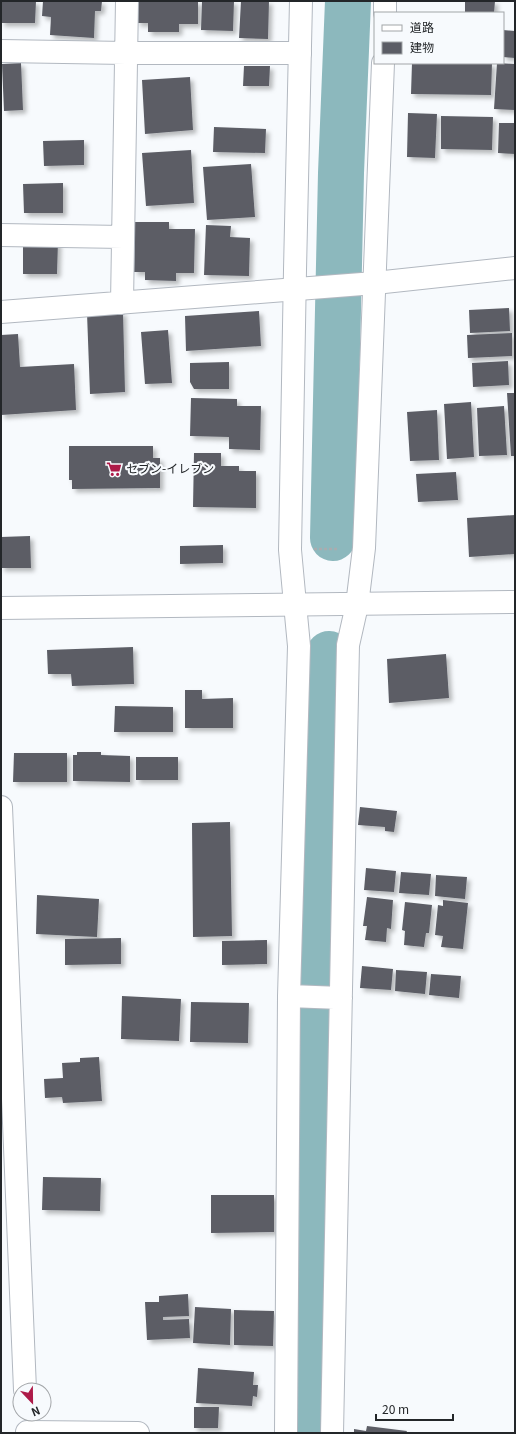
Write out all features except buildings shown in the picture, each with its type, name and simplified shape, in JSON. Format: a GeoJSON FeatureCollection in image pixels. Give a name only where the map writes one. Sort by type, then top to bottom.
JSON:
{"type":"FeatureCollection","features":[{"type":"Feature","properties":{"kind":"street"},"geometry":{"type":"LineString","coordinates":[[122,303],[127,1]]}},
{"type":"Feature","properties":{"kind":"street"},"geometry":{"type":"LineString","coordinates":[[286,1433],[299,646],[290,550],[294,290],[301,1]]}},
{"type":"Feature","properties":{"kind":"street"},"geometry":{"type":"LineString","coordinates":[[385,12],[386,1]]}},
{"type":"Feature","properties":{"kind":"street"},"geometry":{"type":"LineString","coordinates":[[1,51],[300,54]]}},
{"type":"Feature","properties":{"kind":"street"},"geometry":{"type":"LineString","coordinates":[[332,1433],[332,998],[348,644],[357,605],[364,548],[365,284],[383,64]]}},
{"type":"Feature","properties":{"kind":"street"},"geometry":{"type":"LineString","coordinates":[[1,235],[123,237]]}},
{"type":"Feature","properties":{"kind":"street"},"geometry":{"type":"LineString","coordinates":[[1,312],[365,284],[515,268]]}},
{"type":"Feature","properties":{"kind":"street"},"geometry":{"type":"LineString","coordinates":[[1,608],[515,602]]}},
{"type":"Feature","properties":{"kind":"street"},"geometry":{"type":"LineString","coordinates":[[1,807],[8,1117],[25,1382]]}},
{"type":"Feature","properties":{"kind":"street"},"geometry":{"type":"LineString","coordinates":[[293,996],[332,998]]}},
{"type":"Feature","properties":{"kind":"street"},"geometry":{"type":"LineString","coordinates":[[27,1426],[138,1433]]}},
{"type":"Feature","properties":{"kind":"path"},"geometry":{"type":"LineString","coordinates":[[307,549],[339,549]]}},
{"type":"Feature","properties":{"kind":"waterway"},"geometry":{"type":"LineString","coordinates":[[315,537],[334,1]]}},
{"type":"Feature","properties":{"kind":"waterway"},"geometry":{"type":"LineString","coordinates":[[333,538],[341,173],[348,1]]}},
{"type":"Feature","properties":{"kind":"waterway"},"geometry":{"type":"LineString","coordinates":[[312,1433],[314,1125],[329,654]]}},
{"type":"Feature","properties":{"kind":"waterway"},"geometry":{"type":"LineString","coordinates":[[298,1433],[304,1016],[314,655]]}},
{"type":"Feature","properties":{"kind":"place","name":"セブン-イレブン"},"geometry":{"type":"Point","coordinates":[114,469]}}]}
